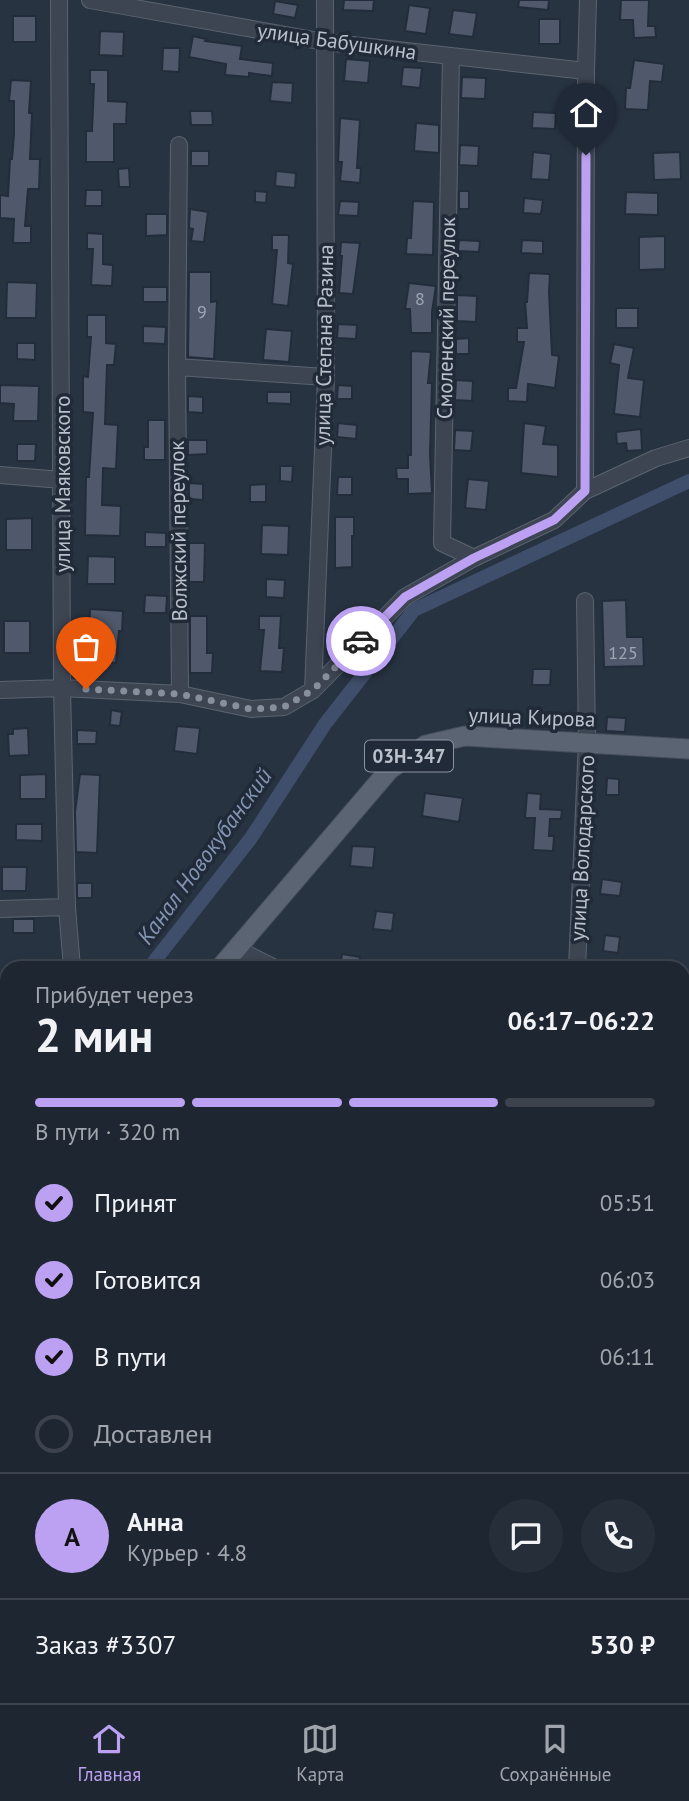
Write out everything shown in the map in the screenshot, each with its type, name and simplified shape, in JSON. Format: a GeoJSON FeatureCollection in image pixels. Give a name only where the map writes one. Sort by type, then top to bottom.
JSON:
{"type":"FeatureCollection","features":[{"type":"Feature","properties":{"kind":"main road","name":"улица Кирова"},"geometry":{"type":"LineString","coordinates":[[225,961],[390,769],[426,745],[465,736],[689,749]]}},
{"type":"Feature","properties":{"kind":"street","name":"улица Маяковского"},"geometry":{"type":"LineString","coordinates":[[59,0],[62,688],[67,907],[71,961]]}},
{"type":"Feature","properties":{"kind":"street","name":"улица Бабушкина"},"geometry":{"type":"LineString","coordinates":[[90,0],[325,41],[586,71]]}},
{"type":"Feature","properties":{"kind":"street","name":"улица Степана Разина"},"geometry":{"type":"LineString","coordinates":[[313,690],[326,377],[325,0]]}},
{"type":"Feature","properties":{"kind":"street"},"geometry":{"type":"LineString","coordinates":[[585,491],[588,0]]}},
{"type":"Feature","properties":{"kind":"street","name":"Смоленский переулок"},"geometry":{"type":"LineString","coordinates":[[451,56],[442,543],[474,558]]}},
{"type":"Feature","properties":{"kind":"street","name":"Волжский переулок"},"geometry":{"type":"LineString","coordinates":[[179,145],[177,368],[180,694]]}},
{"type":"Feature","properties":{"kind":"street"},"geometry":{"type":"LineString","coordinates":[[177,368],[326,377]]}},
{"type":"Feature","properties":{"kind":"street"},"geometry":{"type":"LineString","coordinates":[[0,690],[62,688],[180,694],[251,709],[284,707],[313,690],[405,597],[474,558],[554,520],[585,491],[656,458],[689,448]]}},
{"type":"Feature","properties":{"kind":"street"},"geometry":{"type":"LineString","coordinates":[[0,475],[62,480]]}},
{"type":"Feature","properties":{"kind":"street","name":"улица Володарского"},"geometry":{"type":"LineString","coordinates":[[577,961],[587,741],[584,601]]}},
{"type":"Feature","properties":{"kind":"street"},"geometry":{"type":"LineString","coordinates":[[0,909],[67,907]]}},
{"type":"Feature","properties":{"kind":"street"},"geometry":{"type":"LineString","coordinates":[[235,948],[261,961]]}},
{"type":"Feature","properties":{"kind":"building"},"geometry":{"type":"Polygon","coordinates":[[[344,0],[374,0],[373,11],[343,10],[344,0]]]}},
{"type":"Feature","properties":{"kind":"building"},"geometry":{"type":"Polygon","coordinates":[[[519,0],[549,0],[548,10],[518,7],[519,0]]]}},
{"type":"Feature","properties":{"kind":"building"},"geometry":{"type":"Polygon","coordinates":[[[621,0],[649,0],[648,26],[655,26],[656,37],[634,38],[633,20],[620,20],[621,0]]]}},
{"type":"Feature","properties":{"kind":"building"},"geometry":{"type":"Polygon","coordinates":[[[275,1],[298,5],[295,18],[273,14],[275,1]]]}},
{"type":"Feature","properties":{"kind":"building"},"geometry":{"type":"Polygon","coordinates":[[[409,5],[430,8],[426,34],[405,31],[409,5]]]}},
{"type":"Feature","properties":{"kind":"building"},"geometry":{"type":"Polygon","coordinates":[[[453,10],[477,13],[473,37],[449,34],[453,10]]]}},
{"type":"Feature","properties":{"kind":"building"},"geometry":{"type":"Polygon","coordinates":[[[13,16],[36,16],[36,42],[13,42],[13,16]]]}},
{"type":"Feature","properties":{"kind":"building"},"geometry":{"type":"Polygon","coordinates":[[[539,19],[560,19],[560,44],[539,44],[539,19]]]}},
{"type":"Feature","properties":{"kind":"building"},"geometry":{"type":"Polygon","coordinates":[[[100,31],[124,32],[123,56],[99,55],[100,31]]]}},
{"type":"Feature","properties":{"kind":"building"},"geometry":{"type":"Polygon","coordinates":[[[193,36],[206,39],[205,41],[242,46],[240,59],[273,63],[272,76],[249,73],[249,77],[225,75],[226,64],[189,57],[193,36]]]}},
{"type":"Feature","properties":{"kind":"building"},"geometry":{"type":"Polygon","coordinates":[[[163,48],[180,48],[179,72],[162,71],[163,48]]]}},
{"type":"Feature","properties":{"kind":"building"},"geometry":{"type":"Polygon","coordinates":[[[346,59],[370,61],[368,83],[344,81],[346,59]]]}},
{"type":"Feature","properties":{"kind":"building"},"geometry":{"type":"Polygon","coordinates":[[[634,60],[664,64],[662,82],[650,81],[648,110],[625,109],[626,88],[630,88],[634,60]]]}},
{"type":"Feature","properties":{"kind":"building"},"geometry":{"type":"Polygon","coordinates":[[[403,67],[422,68],[420,88],[401,86],[403,67]]]}},
{"type":"Feature","properties":{"kind":"building"},"geometry":{"type":"Polygon","coordinates":[[[90,70],[108,70],[108,101],[127,102],[126,124],[114,124],[114,162],[86,162],[86,131],[92,131],[94,84],[90,84],[90,70]]]}},
{"type":"Feature","properties":{"kind":"building"},"geometry":{"type":"Polygon","coordinates":[[[462,77],[486,78],[485,99],[461,98],[462,77]]]}},
{"type":"Feature","properties":{"kind":"building"},"geometry":{"type":"Polygon","coordinates":[[[11,80],[31,81],[30,159],[40,159],[39,189],[28,189],[25,226],[31,226],[31,243],[13,243],[14,219],[0,218],[0,195],[8,196],[14,134],[14,101],[9,101],[11,80]]]}},
{"type":"Feature","properties":{"kind":"building"},"geometry":{"type":"Polygon","coordinates":[[[272,82],[293,83],[292,103],[270,101],[272,82]]]}},
{"type":"Feature","properties":{"kind":"building"},"geometry":{"type":"Polygon","coordinates":[[[190,111],[212,111],[213,125],[191,125],[190,111]]]}},
{"type":"Feature","properties":{"kind":"building"},"geometry":{"type":"Polygon","coordinates":[[[533,112],[556,113],[555,129],[532,128],[533,112]]]}},
{"type":"Feature","properties":{"kind":"building"},"geometry":{"type":"Polygon","coordinates":[[[340,118],[360,120],[357,168],[361,168],[360,183],[340,181],[340,118]]]}},
{"type":"Feature","properties":{"kind":"building"},"geometry":{"type":"Polygon","coordinates":[[[416,123],[439,125],[439,153],[414,151],[416,123]]]}},
{"type":"Feature","properties":{"kind":"building"},"geometry":{"type":"Polygon","coordinates":[[[460,145],[479,146],[478,166],[459,165],[460,145]]]}},
{"type":"Feature","properties":{"kind":"building"},"geometry":{"type":"Polygon","coordinates":[[[191,151],[209,151],[209,166],[191,166],[191,151]]]}},
{"type":"Feature","properties":{"kind":"building"},"geometry":{"type":"Polygon","coordinates":[[[533,152],[551,154],[549,180],[531,179],[533,152]]]}},
{"type":"Feature","properties":{"kind":"building"},"geometry":{"type":"Polygon","coordinates":[[[680,152],[681,179],[654,180],[653,153],[680,152]]]}},
{"type":"Feature","properties":{"kind":"building"},"geometry":{"type":"Polygon","coordinates":[[[129,168],[130,187],[119,187],[118,169],[129,168]]]}},
{"type":"Feature","properties":{"kind":"building"},"geometry":{"type":"Polygon","coordinates":[[[276,171],[296,173],[295,188],[275,186],[276,171]]]}},
{"type":"Feature","properties":{"kind":"building"},"geometry":{"type":"Polygon","coordinates":[[[86,190],[102,190],[102,206],[85,206],[86,190]]]}},
{"type":"Feature","properties":{"kind":"building"},"geometry":{"type":"Polygon","coordinates":[[[255,191],[267,192],[266,203],[255,202],[255,191]]]}},
{"type":"Feature","properties":{"kind":"building"},"geometry":{"type":"Polygon","coordinates":[[[459,191],[469,191],[469,209],[459,209],[459,191]]]}},
{"type":"Feature","properties":{"kind":"building"},"geometry":{"type":"Polygon","coordinates":[[[626,192],[658,193],[658,215],[625,214],[626,192]]]}},
{"type":"Feature","properties":{"kind":"building"},"geometry":{"type":"Polygon","coordinates":[[[524,198],[543,200],[541,214],[523,213],[524,198]]]}},
{"type":"Feature","properties":{"kind":"building"},"geometry":{"type":"Polygon","coordinates":[[[340,201],[359,202],[358,216],[338,215],[340,201]]]}},
{"type":"Feature","properties":{"kind":"building"},"geometry":{"type":"Polygon","coordinates":[[[413,201],[434,202],[433,255],[406,254],[407,238],[411,238],[413,201]]]}},
{"type":"Feature","properties":{"kind":"building"},"geometry":{"type":"Polygon","coordinates":[[[190,209],[208,212],[204,242],[191,241],[193,229],[189,228],[190,209]]]}},
{"type":"Feature","properties":{"kind":"building"},"geometry":{"type":"Polygon","coordinates":[[[146,214],[167,214],[167,235],[146,236],[146,214]]]}},
{"type":"Feature","properties":{"kind":"building"},"geometry":{"type":"Polygon","coordinates":[[[87,233],[103,234],[103,264],[113,265],[112,286],[91,285],[93,249],[87,249],[87,233]]]}},
{"type":"Feature","properties":{"kind":"building"},"geometry":{"type":"Polygon","coordinates":[[[272,235],[289,235],[288,263],[293,264],[288,306],[272,304],[277,250],[272,250],[272,235]]]}},
{"type":"Feature","properties":{"kind":"building"},"geometry":{"type":"Polygon","coordinates":[[[665,236],[665,269],[639,270],[639,237],[665,236]]]}},
{"type":"Feature","properties":{"kind":"building"},"geometry":{"type":"Polygon","coordinates":[[[459,240],[480,241],[479,252],[458,251],[459,240]]]}},
{"type":"Feature","properties":{"kind":"building"},"geometry":{"type":"Polygon","coordinates":[[[522,240],[543,241],[543,254],[521,253],[522,240]]]}},
{"type":"Feature","properties":{"kind":"building"},"geometry":{"type":"Polygon","coordinates":[[[341,242],[360,243],[353,294],[339,293],[341,242]]]}},
{"type":"Feature","properties":{"kind":"building"},"geometry":{"type":"Polygon","coordinates":[[[189,272],[211,272],[211,302],[217,301],[214,359],[188,357],[189,272]]]}},
{"type":"Feature","properties":{"kind":"building"},"geometry":{"type":"Polygon","coordinates":[[[529,273],[550,274],[552,355],[559,356],[555,388],[528,384],[527,402],[508,401],[508,388],[516,388],[524,342],[517,342],[517,328],[527,328],[525,302],[529,273]]]}},
{"type":"Feature","properties":{"kind":"building"},"geometry":{"type":"Polygon","coordinates":[[[7,282],[37,283],[36,318],[6,318],[7,282]]]}},
{"type":"Feature","properties":{"kind":"building"},"geometry":{"type":"Polygon","coordinates":[[[409,283],[436,286],[432,333],[411,333],[410,309],[405,309],[409,283]]]}},
{"type":"Feature","properties":{"kind":"building"},"geometry":{"type":"Polygon","coordinates":[[[143,287],[167,287],[167,302],[143,302],[143,287]]]}},
{"type":"Feature","properties":{"kind":"building"},"geometry":{"type":"Polygon","coordinates":[[[457,295],[477,296],[476,322],[457,321],[457,295]]]}},
{"type":"Feature","properties":{"kind":"building"},"geometry":{"type":"Polygon","coordinates":[[[616,308],[638,308],[638,328],[616,328],[616,308]]]}},
{"type":"Feature","properties":{"kind":"building"},"geometry":{"type":"Polygon","coordinates":[[[87,315],[106,315],[106,343],[116,344],[114,365],[107,365],[105,424],[118,425],[116,469],[103,468],[102,505],[121,506],[120,536],[85,535],[86,477],[89,477],[93,413],[83,412],[83,376],[88,377],[91,337],[87,337],[87,315]]]}},
{"type":"Feature","properties":{"kind":"building"},"geometry":{"type":"Polygon","coordinates":[[[338,324],[357,325],[356,339],[337,338],[338,324]]]}},
{"type":"Feature","properties":{"kind":"building"},"geometry":{"type":"Polygon","coordinates":[[[143,326],[166,327],[165,344],[143,343],[143,326]]]}},
{"type":"Feature","properties":{"kind":"building"},"geometry":{"type":"Polygon","coordinates":[[[266,329],[292,331],[289,362],[263,360],[266,329]]]}},
{"type":"Feature","properties":{"kind":"building"},"geometry":{"type":"Polygon","coordinates":[[[469,338],[469,354],[456,354],[456,339],[469,338]]]}},
{"type":"Feature","properties":{"kind":"building"},"geometry":{"type":"Polygon","coordinates":[[[17,343],[35,343],[35,360],[17,359],[17,343]]]}},
{"type":"Feature","properties":{"kind":"building"},"geometry":{"type":"Polygon","coordinates":[[[614,344],[634,348],[628,378],[644,380],[640,417],[614,414],[619,365],[610,363],[614,344]]]}},
{"type":"Feature","properties":{"kind":"building"},"geometry":{"type":"Polygon","coordinates":[[[411,351],[431,352],[428,383],[432,383],[432,493],[408,494],[408,479],[397,479],[396,468],[408,468],[408,455],[411,455],[411,351]]]}},
{"type":"Feature","properties":{"kind":"building"},"geometry":{"type":"Polygon","coordinates":[[[456,380],[473,381],[472,401],[455,400],[456,380]]]}},
{"type":"Feature","properties":{"kind":"building"},"geometry":{"type":"Polygon","coordinates":[[[0,385],[39,386],[38,421],[13,421],[14,404],[0,403],[0,385]]]}},
{"type":"Feature","properties":{"kind":"building"},"geometry":{"type":"Polygon","coordinates":[[[338,385],[352,386],[352,399],[337,399],[338,385]]]}},
{"type":"Feature","properties":{"kind":"building"},"geometry":{"type":"Polygon","coordinates":[[[267,392],[291,392],[291,404],[267,403],[267,392]]]}},
{"type":"Feature","properties":{"kind":"building"},"geometry":{"type":"Polygon","coordinates":[[[188,396],[203,397],[203,413],[188,412],[188,396]]]}},
{"type":"Feature","properties":{"kind":"building"},"geometry":{"type":"Polygon","coordinates":[[[148,420],[165,420],[165,460],[144,460],[144,447],[148,447],[148,420]]]}},
{"type":"Feature","properties":{"kind":"building"},"geometry":{"type":"Polygon","coordinates":[[[338,423],[357,425],[356,439],[337,437],[338,423]]]}},
{"type":"Feature","properties":{"kind":"building"},"geometry":{"type":"Polygon","coordinates":[[[524,423],[546,426],[543,444],[558,445],[558,477],[521,473],[524,423]]]}},
{"type":"Feature","properties":{"kind":"building"},"geometry":{"type":"Polygon","coordinates":[[[641,429],[642,450],[627,451],[626,443],[617,444],[616,432],[641,429]]]}},
{"type":"Feature","properties":{"kind":"building"},"geometry":{"type":"Polygon","coordinates":[[[455,430],[473,431],[471,451],[454,450],[455,430]]]}},
{"type":"Feature","properties":{"kind":"building"},"geometry":{"type":"Polygon","coordinates":[[[188,440],[207,440],[207,454],[188,455],[188,440]]]}},
{"type":"Feature","properties":{"kind":"building"},"geometry":{"type":"Polygon","coordinates":[[[17,444],[36,444],[35,461],[17,461],[17,444]]]}},
{"type":"Feature","properties":{"kind":"building"},"geometry":{"type":"Polygon","coordinates":[[[280,466],[293,466],[292,482],[280,481],[280,466]]]}},
{"type":"Feature","properties":{"kind":"building"},"geometry":{"type":"Polygon","coordinates":[[[338,477],[352,477],[352,495],[337,495],[338,477]]]}},
{"type":"Feature","properties":{"kind":"building"},"geometry":{"type":"Polygon","coordinates":[[[468,479],[489,481],[486,510],[465,508],[468,479]]]}},
{"type":"Feature","properties":{"kind":"building"},"geometry":{"type":"Polygon","coordinates":[[[189,483],[203,484],[203,500],[189,499],[189,483]]]}},
{"type":"Feature","properties":{"kind":"building"},"geometry":{"type":"Polygon","coordinates":[[[266,484],[266,502],[250,502],[250,485],[266,484]]]}},
{"type":"Feature","properties":{"kind":"building"},"geometry":{"type":"Polygon","coordinates":[[[335,517],[354,517],[352,567],[335,568],[335,517]]]}},
{"type":"Feature","properties":{"kind":"building"},"geometry":{"type":"Polygon","coordinates":[[[32,518],[32,550],[6,550],[6,519],[32,518]]]}},
{"type":"Feature","properties":{"kind":"building"},"geometry":{"type":"Polygon","coordinates":[[[262,525],[289,526],[288,555],[261,554],[262,525]]]}},
{"type":"Feature","properties":{"kind":"building"},"geometry":{"type":"Polygon","coordinates":[[[145,532],[166,533],[166,547],[145,547],[145,532]]]}},
{"type":"Feature","properties":{"kind":"building"},"geometry":{"type":"Polygon","coordinates":[[[189,543],[205,543],[204,582],[189,582],[189,543]]]}},
{"type":"Feature","properties":{"kind":"building"},"geometry":{"type":"Polygon","coordinates":[[[88,556],[115,557],[115,584],[87,584],[88,556]]]}},
{"type":"Feature","properties":{"kind":"building"},"geometry":{"type":"Polygon","coordinates":[[[266,579],[285,580],[284,598],[266,597],[266,579]]]}},
{"type":"Feature","properties":{"kind":"building"},"geometry":{"type":"Polygon","coordinates":[[[145,595],[167,596],[166,613],[144,613],[145,595]]]}},
{"type":"Feature","properties":{"kind":"building"},"geometry":{"type":"Polygon","coordinates":[[[626,600],[627,637],[643,637],[644,666],[604,667],[602,601],[626,600]]]}},
{"type":"Feature","properties":{"kind":"building"},"geometry":{"type":"Polygon","coordinates":[[[90,609],[123,611],[116,663],[88,661],[90,609]]]}},
{"type":"Feature","properties":{"kind":"building"},"geometry":{"type":"Polygon","coordinates":[[[190,616],[207,616],[207,653],[213,653],[212,673],[190,673],[190,616]]]}},
{"type":"Feature","properties":{"kind":"building"},"geometry":{"type":"Polygon","coordinates":[[[259,616],[281,616],[279,648],[284,648],[282,672],[260,671],[264,630],[259,630],[259,616]]]}},
{"type":"Feature","properties":{"kind":"building"},"geometry":{"type":"Polygon","coordinates":[[[4,621],[30,621],[30,653],[4,653],[4,621]]]}},
{"type":"Feature","properties":{"kind":"building"},"geometry":{"type":"Polygon","coordinates":[[[533,669],[551,669],[550,685],[532,685],[533,669]]]}},
{"type":"Feature","properties":{"kind":"building"},"geometry":{"type":"Polygon","coordinates":[[[111,710],[122,712],[120,726],[110,725],[111,710]]]}},
{"type":"Feature","properties":{"kind":"building"},"geometry":{"type":"Polygon","coordinates":[[[607,717],[626,718],[625,732],[606,731],[607,717]]]}},
{"type":"Feature","properties":{"kind":"building"},"geometry":{"type":"Polygon","coordinates":[[[177,726],[200,728],[197,754],[174,751],[177,726]]]}},
{"type":"Feature","properties":{"kind":"building"},"geometry":{"type":"Polygon","coordinates":[[[28,728],[29,755],[9,756],[8,734],[13,734],[13,729],[28,728]]]}},
{"type":"Feature","properties":{"kind":"building"},"geometry":{"type":"Polygon","coordinates":[[[77,730],[97,731],[96,744],[77,744],[77,730]]]}},
{"type":"Feature","properties":{"kind":"building"},"geometry":{"type":"Polygon","coordinates":[[[46,774],[46,799],[20,799],[20,775],[46,774]]]}},
{"type":"Feature","properties":{"kind":"building"},"geometry":{"type":"Polygon","coordinates":[[[80,774],[100,775],[97,853],[76,852],[75,812],[80,774]]]}},
{"type":"Feature","properties":{"kind":"building"},"geometry":{"type":"Polygon","coordinates":[[[607,778],[619,779],[619,795],[606,795],[607,778]]]}},
{"type":"Feature","properties":{"kind":"building"},"geometry":{"type":"Polygon","coordinates":[[[425,793],[463,798],[459,822],[422,816],[425,793]]]}},
{"type":"Feature","properties":{"kind":"building"},"geometry":{"type":"Polygon","coordinates":[[[527,793],[541,794],[540,809],[562,810],[561,819],[550,819],[549,836],[554,836],[553,851],[533,850],[535,818],[525,818],[527,793]]]}},
{"type":"Feature","properties":{"kind":"building"},"geometry":{"type":"Polygon","coordinates":[[[16,824],[42,824],[42,841],[16,840],[16,824]]]}},
{"type":"Feature","properties":{"kind":"building"},"geometry":{"type":"Polygon","coordinates":[[[352,846],[375,847],[373,868],[350,866],[352,846]]]}},
{"type":"Feature","properties":{"kind":"building"},"geometry":{"type":"Polygon","coordinates":[[[2,867],[27,867],[26,891],[2,891],[2,867]]]}},
{"type":"Feature","properties":{"kind":"building"},"geometry":{"type":"Polygon","coordinates":[[[602,879],[622,882],[620,896],[600,894],[602,879]]]}},
{"type":"Feature","properties":{"kind":"building"},"geometry":{"type":"Polygon","coordinates":[[[77,883],[92,883],[92,898],[77,898],[77,883]]]}},
{"type":"Feature","properties":{"kind":"building"},"geometry":{"type":"Polygon","coordinates":[[[376,911],[394,913],[392,931],[373,929],[376,911]]]}},
{"type":"Feature","properties":{"kind":"building"},"geometry":{"type":"Polygon","coordinates":[[[13,919],[34,919],[34,933],[13,933],[13,919]]]}},
{"type":"Feature","properties":{"kind":"building"},"geometry":{"type":"Polygon","coordinates":[[[605,935],[620,937],[618,953],[603,951],[605,935]]]}},
{"type":"Feature","properties":{"kind":"building"},"geometry":{"type":"Polygon","coordinates":[[[342,954],[360,957],[360,961],[341,961],[342,954]]]}},
{"type":"Feature","properties":{"kind":"waterway","name":"Канал Новокубанский"},"geometry":{"type":"LineString","coordinates":[[154,961],[251,838],[325,724],[414,610],[689,481]]}},
{"type":"Feature","properties":{"kind":"way so far"},"geometry":{"type":"LineString","coordinates":[[86,689],[180,694],[251,709],[284,707],[313,690],[361,641]]}},
{"type":"Feature","properties":{"kind":"route"},"geometry":{"type":"LineString","coordinates":[[361,641],[405,597],[474,558],[554,520],[585,491],[586,155]]}}]}
